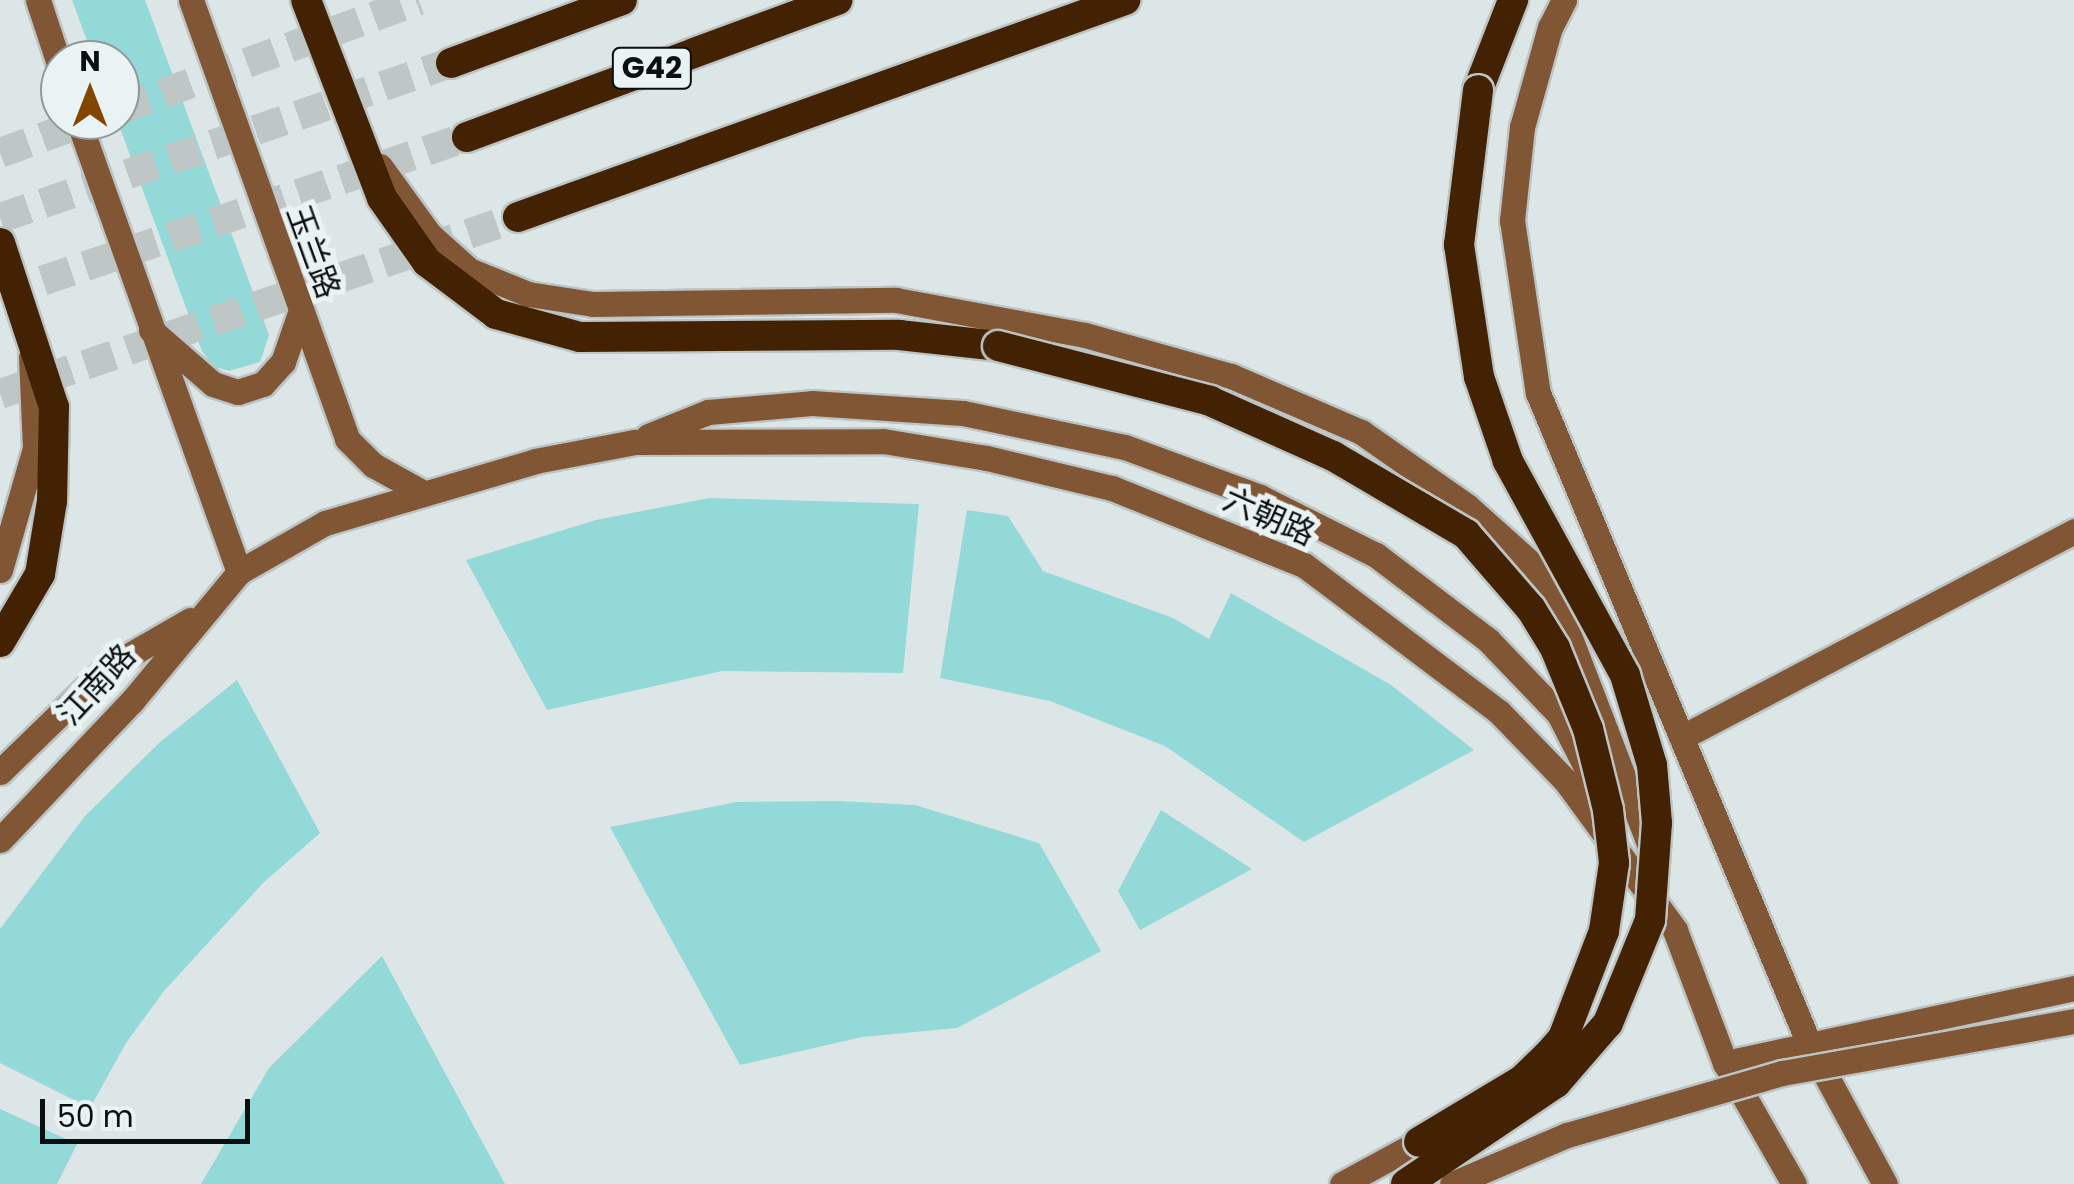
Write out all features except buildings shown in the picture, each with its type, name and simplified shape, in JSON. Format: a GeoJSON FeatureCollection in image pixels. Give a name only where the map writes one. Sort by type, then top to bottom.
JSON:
{"type":"FeatureCollection","features":[{"type":"Feature","properties":{"kind":"highway"},"geometry":{"type":"LineString","coordinates":[[306,0],[382,198],[427,262],[496,314],[580,337],[899,336],[998,346],[1210,401],[1333,456],[1466,534],[1555,648],[1588,729],[1608,810],[1614,863],[1604,932],[1590,1002],[1556,1083]]}},
{"type":"Feature","properties":{"kind":"highway","name":"G42"},"geometry":{"type":"LineString","coordinates":[[451,64],[622,0]]}},
{"type":"Feature","properties":{"kind":"highway","name":"G42"},"geometry":{"type":"LineString","coordinates":[[467,137],[838,0]]}},
{"type":"Feature","properties":{"kind":"highway"},"geometry":{"type":"LineString","coordinates":[[518,216],[1125,0]]}},
{"type":"Feature","properties":{"kind":"highway"},"geometry":{"type":"LineString","coordinates":[[1406,1184],[1520,1111],[1556,1083],[1608,1023],[1650,920],[1657,823],[1652,765],[1625,675],[1508,461],[1479,377],[1460,246],[1478,90],[1513,0]]}},
{"type":"Feature","properties":{"kind":"highway"},"geometry":{"type":"LineString","coordinates":[[0,243],[54,408],[52,501],[40,574],[0,642]]}},
{"type":"Feature","properties":{"kind":"highway"},"geometry":{"type":"LineString","coordinates":[[1419,1142],[1522,1080],[1549,1054],[1563,1038],[1604,932]]}},
{"type":"Feature","properties":{"kind":"highway"},"geometry":{"type":"LineString","coordinates":[[1419,1142],[1520,1111]]}},
{"type":"Feature","properties":{"kind":"street"},"geometry":{"type":"LineString","coordinates":[[38,0],[51,40]]}},
{"type":"Feature","properties":{"kind":"street","name":"玉兰路"},"geometry":{"type":"LineString","coordinates":[[191,0],[347,440],[373,466],[420,492]]}},
{"type":"Feature","properties":{"kind":"street"},"geometry":{"type":"LineString","coordinates":[[1564,0],[1550,27],[1522,128],[1512,220],[1521,312],[1538,394],[1568,473],[1684,736],[1810,1046],[1885,1184]]}},
{"type":"Feature","properties":{"kind":"street"},"geometry":{"type":"LineString","coordinates":[[335,76],[389,183],[429,234],[470,270],[528,294],[593,304],[896,300],[1085,334],[1231,376],[1361,432],[1466,506],[1534,566],[1557,604],[1600,714],[1675,930]]}},
{"type":"Feature","properties":{"kind":"street"},"geometry":{"type":"LineString","coordinates":[[85,140],[148,327],[239,572]]}},
{"type":"Feature","properties":{"kind":"street"},"geometry":{"type":"LineString","coordinates":[[148,327],[214,384],[238,392],[263,384],[283,362],[300,310]]}},
{"type":"Feature","properties":{"kind":"street"},"geometry":{"type":"LineString","coordinates":[[0,570],[36,448],[25,317]]}},
{"type":"Feature","properties":{"kind":"street"},"geometry":{"type":"LineString","coordinates":[[635,442],[708,412],[812,403],[963,413],[1126,447],[1260,498],[1376,554],[1488,640],[1559,714],[1608,810]]}},
{"type":"Feature","properties":{"kind":"street","name":"六朝路"},"geometry":{"type":"LineString","coordinates":[[239,572],[326,523],[420,492],[635,442],[883,441],[986,458],[1112,488],[1304,565],[1499,712],[1565,780],[1675,930],[1725,1063],[1794,1184]]}},
{"type":"Feature","properties":{"kind":"street"},"geometry":{"type":"LineString","coordinates":[[1684,736],[2074,531]]}},
{"type":"Feature","properties":{"kind":"street","name":"江南路"},"geometry":{"type":"LineString","coordinates":[[0,840],[132,701],[239,572]]}},
{"type":"Feature","properties":{"kind":"street"},"geometry":{"type":"LineString","coordinates":[[0,772],[107,668],[203,613]]}},
{"type":"Feature","properties":{"kind":"street"},"geometry":{"type":"LineString","coordinates":[[1725,1063],[2074,988]]}},
{"type":"Feature","properties":{"kind":"street"},"geometry":{"type":"LineString","coordinates":[[1452,1184],[1568,1135],[1782,1074],[2074,1020]]}},
{"type":"Feature","properties":{"kind":"street"},"geometry":{"type":"LineString","coordinates":[[1342,1184],[1419,1142]]}},
{"type":"Feature","properties":{"kind":"shaded area"},"geometry":{"type":"Polygon","coordinates":[[[72,0],[145,0],[269,335],[260,362],[229,371],[213,366],[202,351],[124,140],[140,140],[140,40],[87,40],[72,0]]]}},
{"type":"Feature","properties":{"kind":"shaded area"},"geometry":{"type":"Polygon","coordinates":[[[709,498],[919,504],[903,673],[722,671],[547,710],[466,560],[596,520],[709,498]]]}},
{"type":"Feature","properties":{"kind":"shaded area"},"geometry":{"type":"Polygon","coordinates":[[[967,510],[1008,516],[1043,571],[1173,618],[1209,639],[1231,593],[1391,685],[1474,750],[1304,842],[1165,746],[1050,701],[940,678],[967,510]]]}},
{"type":"Feature","properties":{"kind":"shaded area"},"geometry":{"type":"Polygon","coordinates":[[[237,680],[320,833],[263,883],[164,991],[126,1043],[90,1108],[0,1063],[0,929],[85,816],[159,743],[237,680]]]}},
{"type":"Feature","properties":{"kind":"shaded area"},"geometry":{"type":"Polygon","coordinates":[[[737,802],[915,805],[1039,843],[1101,951],[957,1028],[862,1037],[740,1065],[610,827],[737,802]]]}},
{"type":"Feature","properties":{"kind":"shaded area"},"geometry":{"type":"Polygon","coordinates":[[[1161,810],[1252,869],[1140,930],[1118,891],[1161,810]]]}},
{"type":"Feature","properties":{"kind":"shaded area"},"geometry":{"type":"Polygon","coordinates":[[[382,956],[505,1184],[201,1184],[269,1068],[382,956]]]}},
{"type":"Feature","properties":{"kind":"shaded area"},"geometry":{"type":"Polygon","coordinates":[[[0,1109],[77,1144],[57,1184],[0,1184],[0,1109]]]}},
{"type":"Feature","properties":{"kind":"tunnel"},"geometry":{"type":"LineString","coordinates":[[140,102],[419,0]]}},
{"type":"Feature","properties":{"kind":"tunnel"},"geometry":{"type":"LineString","coordinates":[[0,218],[451,63]]}},
{"type":"Feature","properties":{"kind":"tunnel"},"geometry":{"type":"LineString","coordinates":[[0,295],[467,137]]}},
{"type":"Feature","properties":{"kind":"tunnel"},"geometry":{"type":"LineString","coordinates":[[0,153],[40,138]]}},
{"type":"Feature","properties":{"kind":"tunnel"},"geometry":{"type":"LineString","coordinates":[[0,394],[518,217]]}}]}
